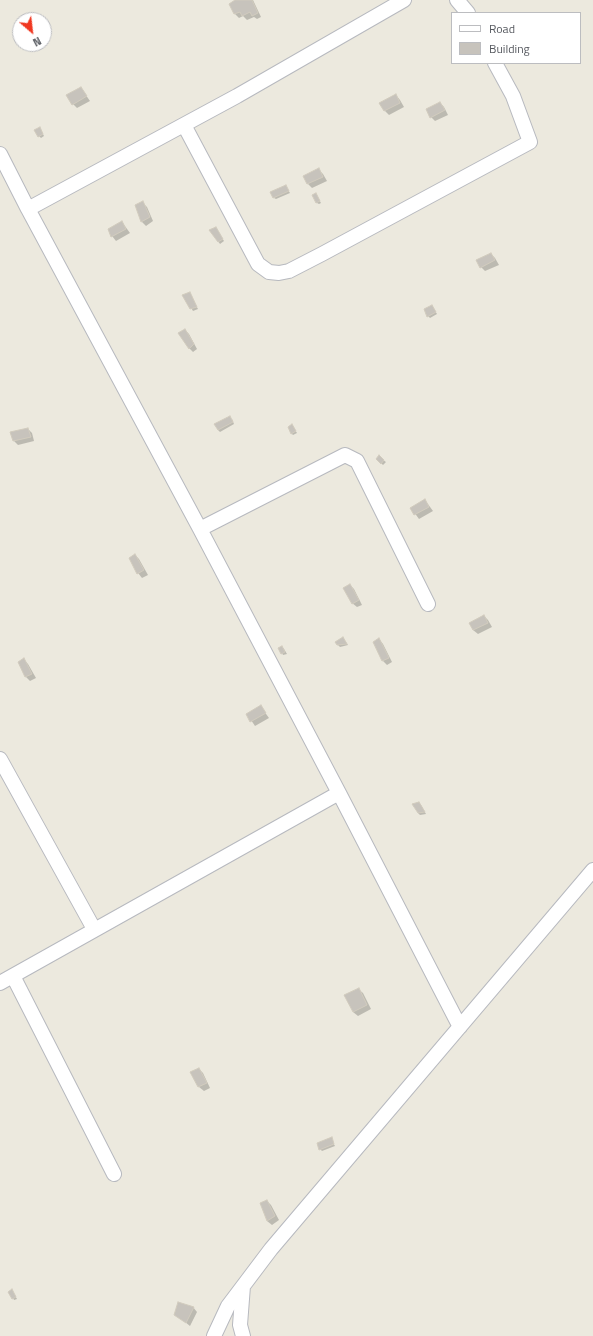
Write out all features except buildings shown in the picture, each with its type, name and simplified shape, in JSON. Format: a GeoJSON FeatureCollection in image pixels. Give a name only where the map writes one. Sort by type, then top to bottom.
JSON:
{"type":"FeatureCollection","features":[{"type":"Feature","properties":{"kind":"street"},"geometry":{"type":"LineString","coordinates":[[28,209],[270,78],[404,0]]}},
{"type":"Feature","properties":{"kind":"street"},"geometry":{"type":"LineString","coordinates":[[457,0],[467,12]]}},
{"type":"Feature","properties":{"kind":"street"},"geometry":{"type":"LineString","coordinates":[[184,125],[258,264],[269,272],[279,273],[289,271],[322,254],[530,142],[513,96],[496,64]]}},
{"type":"Feature","properties":{"kind":"street"},"geometry":{"type":"LineString","coordinates":[[0,154],[200,529],[460,1027]]}},
{"type":"Feature","properties":{"kind":"street"},"geometry":{"type":"LineString","coordinates":[[200,529],[345,455],[357,461],[428,604]]}},
{"type":"Feature","properties":{"kind":"street"},"geometry":{"type":"LineString","coordinates":[[0,759],[94,929]]}},
{"type":"Feature","properties":{"kind":"street"},"geometry":{"type":"LineString","coordinates":[[0,983],[339,793]]}},
{"type":"Feature","properties":{"kind":"street"},"geometry":{"type":"LineString","coordinates":[[214,1336],[228,1306],[271,1249],[593,870]]}},
{"type":"Feature","properties":{"kind":"street"},"geometry":{"type":"LineString","coordinates":[[13,976],[114,1174]]}},
{"type":"Feature","properties":{"kind":"street"},"geometry":{"type":"LineString","coordinates":[[243,1285],[240,1325],[243,1336]]}}]}
